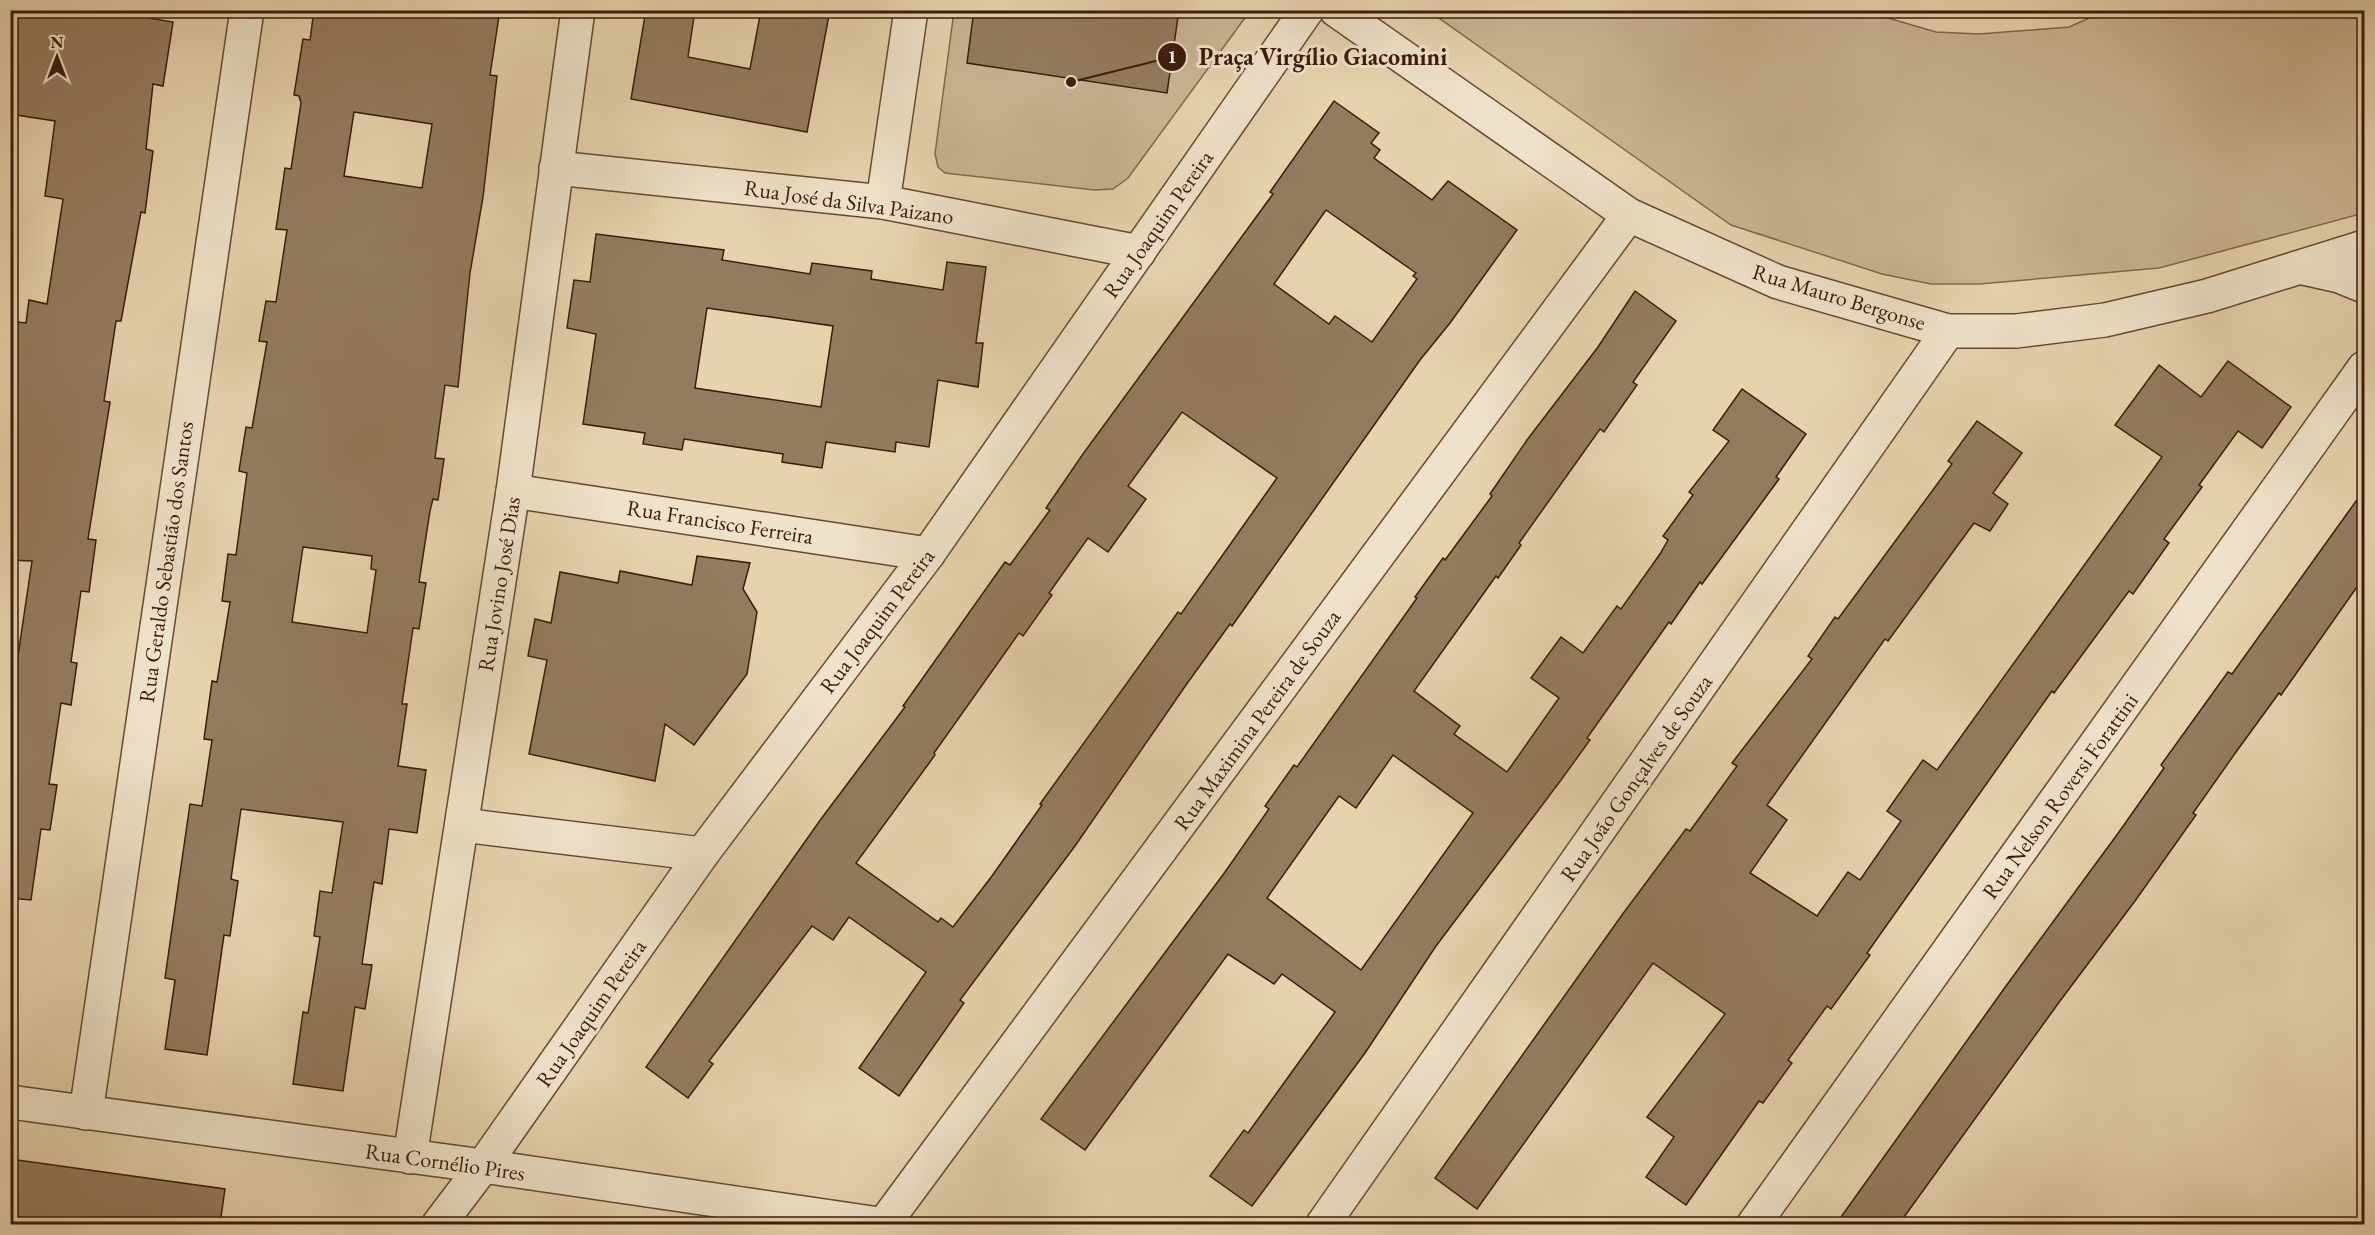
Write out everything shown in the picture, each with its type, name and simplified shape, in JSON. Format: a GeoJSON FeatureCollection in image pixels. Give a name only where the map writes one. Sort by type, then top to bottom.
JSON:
{"type":"FeatureCollection","features":[{"type":"Feature","properties":{"kind":"street","name":"Rua Geraldo Sebastião dos Santos"},"geometry":{"type":"LineString","coordinates":[[86,1113],[247,10]]}},
{"type":"Feature","properties":{"kind":"street","name":"Rua Jovino José Dias"},"geometry":{"type":"LineString","coordinates":[[410,1157],[513,491],[578,10]]}},
{"type":"Feature","properties":{"kind":"street"},"geometry":{"type":"LineString","coordinates":[[884,202],[910,10]]}},
{"type":"Feature","properties":{"kind":"street","name":"Rua Joaquim Pereira"},"geometry":{"type":"LineString","coordinates":[[439,1224],[483,1166],[702,854],[927,554],[1307,10]]}},
{"type":"Feature","properties":{"kind":"street","name":"Rua Mauro Bergonse"},"geometry":{"type":"LineString","coordinates":[[1336,10],[1629,215],[1778,282],[1948,331],[2016,331],[2105,320],[2207,296],[2364,247]]}},
{"type":"Feature","properties":{"kind":"street","name":"Rua José da Silva Paizano"},"geometry":{"type":"LineString","coordinates":[[556,168],[884,202],[1139,252]]}},
{"type":"Feature","properties":{"kind":"street","name":"Rua Maximina Pereira de Souza"},"geometry":{"type":"LineString","coordinates":[[882,1224],[1629,215]]}},
{"type":"Feature","properties":{"kind":"street","name":"Rua Mauro Bergonse"},"geometry":{"type":"LineString","coordinates":[[2302,268],[2339,276],[2364,286]]}},
{"type":"Feature","properties":{"kind":"street","name":"Rua João Gonçalves de Souza"},"geometry":{"type":"LineString","coordinates":[[1323,1224],[1948,331]]}},
{"type":"Feature","properties":{"kind":"street","name":"Rua Nelson Roversi Forattini"},"geometry":{"type":"LineString","coordinates":[[1754,1224],[2364,368]]}},
{"type":"Feature","properties":{"kind":"street","name":"Rua Francisco Ferreira"},"geometry":{"type":"LineString","coordinates":[[513,491],[927,554]]}},
{"type":"Feature","properties":{"kind":"street"},"geometry":{"type":"LineString","coordinates":[[462,825],[702,854]]}},
{"type":"Feature","properties":{"kind":"street","name":"Rua Cornélio Pires"},"geometry":{"type":"LineString","coordinates":[[10,1102],[483,1166],[882,1224]]}},
{"type":"Feature","properties":{"kind":"shaded area"},"geometry":{"type":"Polygon","coordinates":[[[954,11],[1250,11],[1128,178],[1113,189],[1094,190],[945,173],[938,167],[935,154],[954,11]]]}},
{"type":"Feature","properties":{"kind":"shaded area"},"geometry":{"type":"Polygon","coordinates":[[[1429,11],[1864,11],[1936,32],[1979,34],[2069,27],[2105,11],[2364,11],[2364,213],[2159,268],[1980,284],[1931,284],[1882,274],[1731,225],[1429,11]]]}},
{"type":"Feature","properties":{"kind":"building"},"geometry":{"type":"Polygon","coordinates":[[[10,10],[101,10],[173,22],[163,86],[153,84],[146,149],[153,151],[145,213],[141,212],[121,321],[116,321],[104,401],[110,402],[88,539],[96,540],[89,592],[81,591],[71,662],[77,663],[71,705],[61,703],[49,784],[57,785],[50,830],[41,829],[31,900],[10,898],[10,668],[16,669],[32,561],[10,560],[10,321],[26,323],[29,300],[47,304],[63,199],[45,196],[55,121],[10,114],[10,10]]]}},
{"type":"Feature","properties":{"kind":"building"},"geometry":{"type":"Polygon","coordinates":[[[314,10],[500,10],[490,75],[497,76],[483,197],[470,273],[458,387],[445,385],[435,458],[444,459],[438,500],[433,499],[430,511],[419,582],[426,583],[419,629],[413,628],[402,704],[407,704],[398,766],[426,770],[417,833],[389,829],[382,884],[374,882],[362,964],[372,965],[365,1009],[355,1007],[343,1091],[293,1084],[303,1012],[308,1013],[320,937],[314,936],[320,891],[332,893],[343,822],[241,809],[231,879],[238,881],[230,936],[224,935],[207,1055],[165,1049],[175,980],[165,978],[172,929],[190,804],[202,806],[212,740],[204,739],[212,681],[217,682],[230,602],[222,601],[228,554],[236,555],[247,473],[239,471],[246,427],[252,428],[267,342],[259,341],[266,301],[276,302],[287,230],[276,229],[285,168],[291,169],[301,103],[299,96],[294,95],[303,39],[310,40],[314,10]],[[354,112],[344,176],[422,188],[432,124],[354,112]],[[303,547],[292,622],[367,633],[376,570],[371,569],[372,556],[303,547]]]}},
{"type":"Feature","properties":{"kind":"building"},"geometry":{"type":"Polygon","coordinates":[[[646,10],[695,10],[688,57],[750,69],[761,10],[830,10],[807,132],[631,99],[646,10]]]}},
{"type":"Feature","properties":{"kind":"building"},"geometry":{"type":"Polygon","coordinates":[[[974,10],[1179,10],[1167,93],[967,63],[974,10]]]}},
{"type":"Feature","properties":{"kind":"building"},"geometry":{"type":"Polygon","coordinates":[[[1334,101],[1379,133],[1371,143],[1380,150],[1374,158],[1432,200],[1448,181],[1517,230],[1450,323],[1420,360],[1232,626],[1230,624],[1186,685],[1075,846],[960,1000],[964,1003],[899,1096],[859,1068],[926,972],[849,917],[833,940],[812,926],[709,1061],[713,1064],[688,1098],[646,1067],[821,819],[905,707],[903,706],[1005,562],[1010,565],[1050,510],[1046,508],[1083,454],[1273,194],[1270,192],[1334,101]],[[1326,210],[1274,284],[1329,324],[1335,316],[1372,342],[1417,279],[1413,276],[1416,273],[1326,210]],[[1182,412],[1128,486],[1146,499],[1108,552],[1088,538],[1049,593],[1052,595],[1023,636],[1019,633],[934,753],[935,755],[856,863],[938,922],[941,918],[953,927],[992,876],[1042,805],[1040,804],[1178,612],[1181,614],[1277,478],[1182,412]]]}},
{"type":"Feature","properties":{"kind":"building"},"geometry":{"type":"Polygon","coordinates":[[[596,234],[724,250],[722,260],[810,274],[812,263],[872,271],[871,279],[943,290],[947,262],[986,267],[976,343],[983,343],[978,387],[938,380],[929,447],[896,442],[895,452],[826,442],[822,468],[782,462],[783,454],[684,439],[682,450],[643,444],[645,433],[583,424],[596,334],[567,328],[574,280],[590,282],[596,234]],[[707,308],[695,388],[821,407],[833,326],[707,308]]]}},
{"type":"Feature","properties":{"kind":"building"},"geometry":{"type":"Polygon","coordinates":[[[1635,291],[1676,321],[1633,382],[1637,385],[1604,432],[1600,429],[1519,543],[1521,545],[1498,578],[1496,576],[1414,691],[1460,726],[1454,734],[1507,772],[1559,698],[1531,678],[1561,637],[1583,653],[1617,606],[1621,609],[1660,554],[1668,540],[1663,536],[1693,495],[1689,492],[1729,441],[1713,430],[1742,389],[1806,434],[1776,477],[1779,479],[1702,584],[1700,582],[1671,624],[1669,622],[1587,738],[1590,740],[1436,946],[1365,1053],[1252,1206],[1210,1176],[1244,1130],[1248,1133],[1335,1012],[1282,974],[1274,984],[1228,954],[1085,1150],[1041,1119],[1225,872],[1269,809],[1265,806],[1294,765],[1297,767],[1443,558],[1445,560],[1492,496],[1490,494],[1527,440],[1598,347],[1635,291]],[[1393,755],[1356,808],[1339,796],[1267,898],[1361,970],[1473,813],[1393,755]]]}},
{"type":"Feature","properties":{"kind":"building"},"geometry":{"type":"Polygon","coordinates":[[[2228,361],[2291,407],[2262,448],[2238,431],[2199,485],[2202,487],[2164,539],[2169,543],[2133,594],[2129,591],[2054,693],[2052,691],[1867,953],[1870,955],[1831,1009],[1827,1006],[1788,1060],[1792,1063],[1763,1103],[1759,1101],[1686,1205],[1646,1177],[1674,1137],[1647,1117],[1725,1014],[1653,963],[1477,1209],[1435,1178],[1622,915],[1686,829],[1690,831],[1737,766],[1732,763],[1812,659],[1808,656],[1835,617],[1838,619],[1952,464],[1948,461],[1977,421],[2022,453],[1993,493],[2008,504],[1990,531],[1974,523],[1888,641],[1885,639],[1767,805],[1787,820],[1750,873],[1817,916],[1848,872],[1860,880],[1901,821],[1887,811],[1923,760],[1937,770],[2162,457],[2115,425],[2159,365],[2201,397],[2228,361]]]}},
{"type":"Feature","properties":{"kind":"building"},"geometry":{"type":"Polygon","coordinates":[[[2364,490],[2364,577],[2281,695],[2279,693],[2236,752],[2193,813],[2196,815],[2135,901],[1899,1224],[1836,1224],[2119,832],[2164,768],[2161,765],[2228,672],[2232,674],[2364,490]]]}},
{"type":"Feature","properties":{"kind":"building"},"geometry":{"type":"Polygon","coordinates":[[[697,556],[750,563],[743,589],[757,612],[747,674],[694,745],[665,724],[655,781],[529,754],[547,660],[528,656],[535,619],[551,623],[560,572],[618,583],[620,571],[692,585],[697,556]]]}},
{"type":"Feature","properties":{"kind":"building"},"geometry":{"type":"Polygon","coordinates":[[[10,1159],[225,1189],[220,1224],[48,1224],[10,1220],[10,1159]]]}},
{"type":"Feature","properties":{"kind":"place","name":"Praça Virgílio Giacomini"},"geometry":{"type":"Point","coordinates":[1071,82]}}]}
